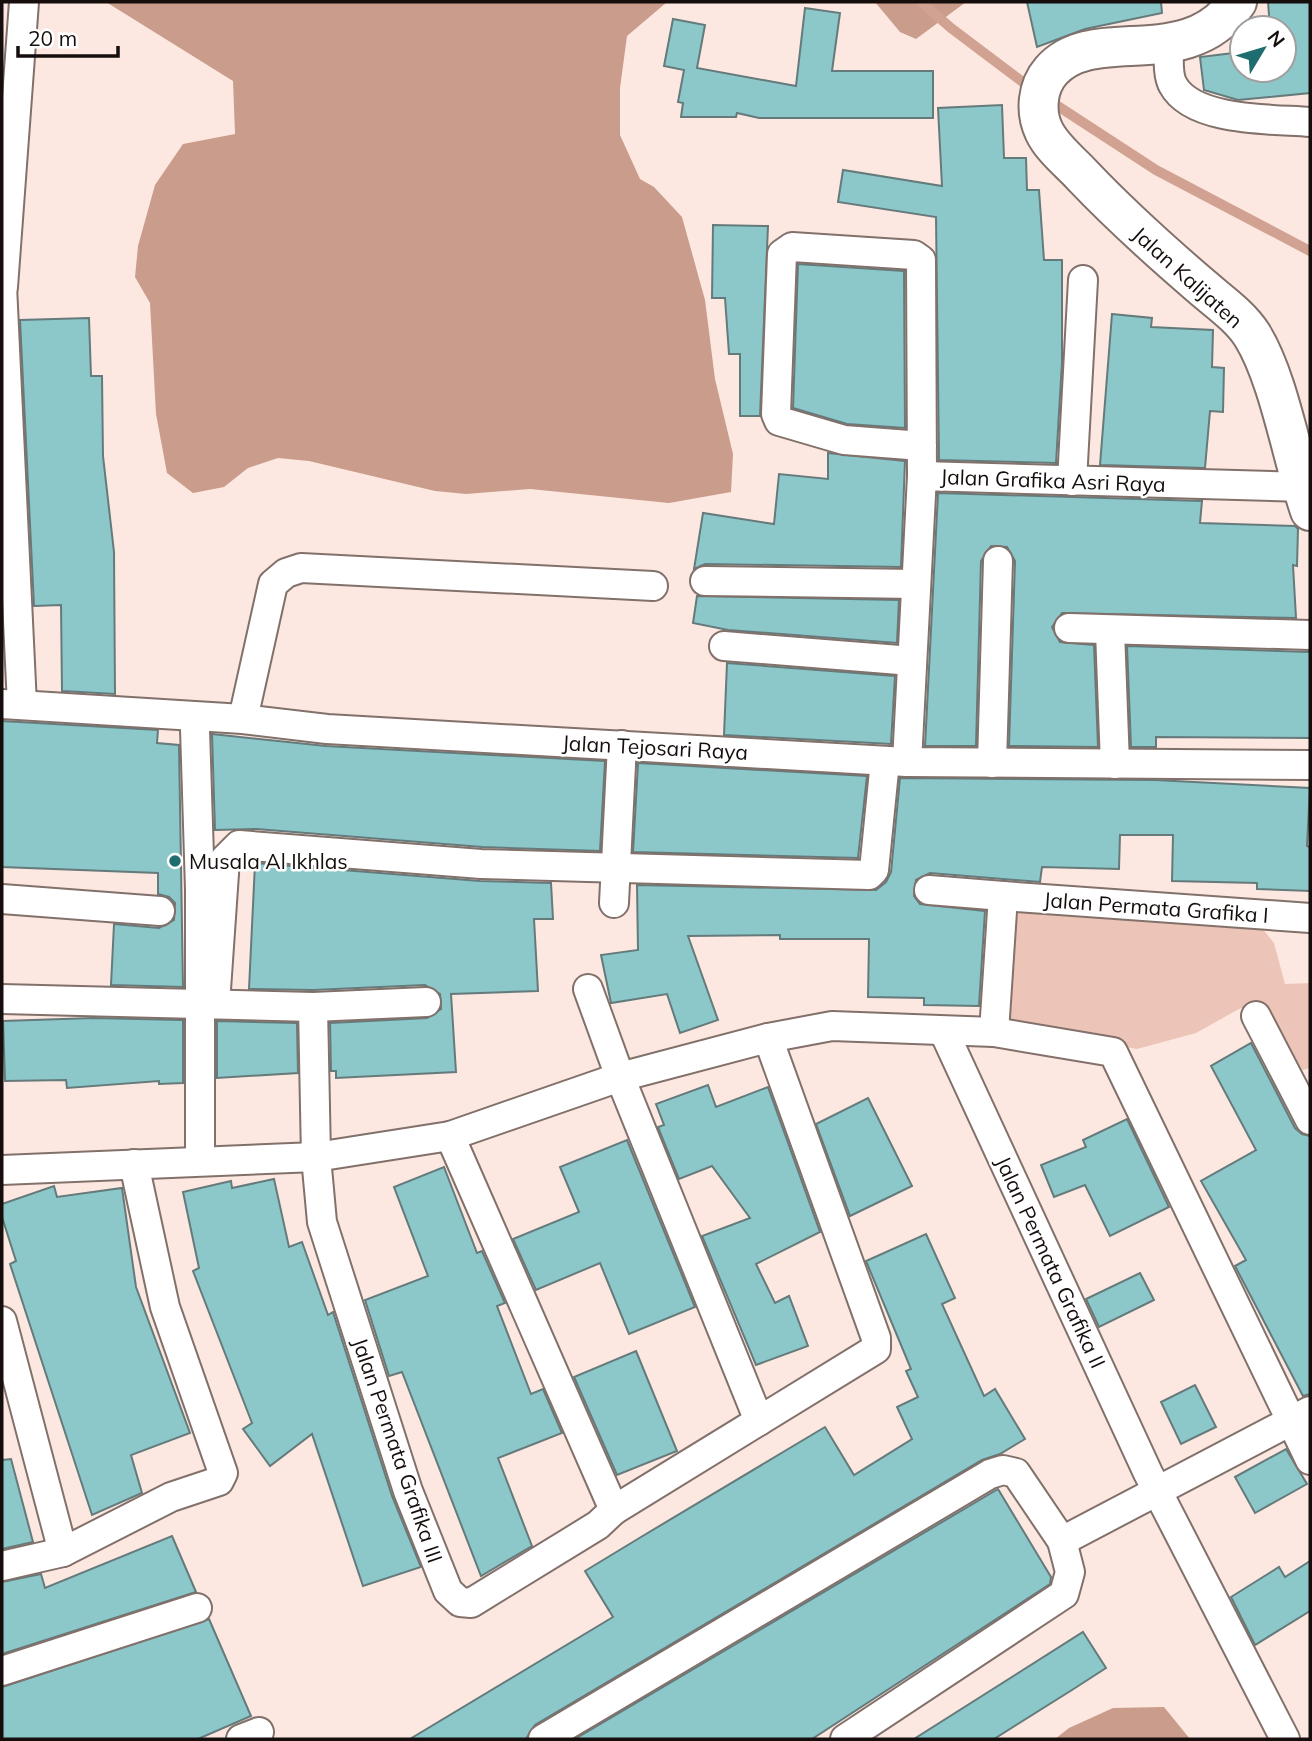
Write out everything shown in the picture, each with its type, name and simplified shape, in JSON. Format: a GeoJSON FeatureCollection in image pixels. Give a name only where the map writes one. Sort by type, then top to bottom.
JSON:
{"type":"FeatureCollection","features":[{"type":"Feature","properties":{"kind":"street"},"geometry":{"type":"LineString","coordinates":[[12,704],[2,286],[24,2]]}},
{"type":"Feature","properties":{"kind":"street"},"geometry":{"type":"LineString","coordinates":[[1237,2],[1215,26],[1200,36],[1168,42],[1171,83],[1187,101],[1213,112],[1310,122]]}},
{"type":"Feature","properties":{"kind":"street","name":"Jalan Kalijaten"},"geometry":{"type":"LineString","coordinates":[[1168,42],[1098,50],[1071,57],[1045,90],[1044,130],[1053,145],[1125,220],[1251,333],[1264,358],[1307,499]]}},
{"type":"Feature","properties":{"kind":"street"},"geometry":{"type":"LineString","coordinates":[[922,446],[844,440],[785,425],[776,414],[782,254],[792,247],[914,255],[921,260],[922,446],[922,476]]}},
{"type":"Feature","properties":{"kind":"street"},"geometry":{"type":"LineString","coordinates":[[1072,481],[1083,280]]}},
{"type":"Feature","properties":{"kind":"street","name":"Jalan Grafika Asri Raya"},"geometry":{"type":"LineString","coordinates":[[618,867],[869,875],[874,870],[896,761],[912,661],[922,476],[1072,481],[1307,499]]}},
{"type":"Feature","properties":{"kind":"street"},"geometry":{"type":"LineString","coordinates":[[992,763],[998,561]]}},
{"type":"Feature","properties":{"kind":"street"},"geometry":{"type":"LineString","coordinates":[[243,719],[273,584],[286,573],[301,568],[653,586]]}},
{"type":"Feature","properties":{"kind":"street"},"geometry":{"type":"LineString","coordinates":[[705,581],[916,584]]}},
{"type":"Feature","properties":{"kind":"street"},"geometry":{"type":"LineString","coordinates":[[1069,628],[1310,635]]}},
{"type":"Feature","properties":{"kind":"street"},"geometry":{"type":"LineString","coordinates":[[1110,631],[1115,764]]}},
{"type":"Feature","properties":{"kind":"street"},"geometry":{"type":"LineString","coordinates":[[724,646],[912,661]]}},
{"type":"Feature","properties":{"kind":"street","name":"Jalan Tejosari Raya"},"geometry":{"type":"LineString","coordinates":[[12,704],[243,719],[327,729],[896,761],[1310,765]]}},
{"type":"Feature","properties":{"kind":"street"},"geometry":{"type":"LineString","coordinates":[[194,729],[208,1005]]}},
{"type":"Feature","properties":{"kind":"street"},"geometry":{"type":"LineString","coordinates":[[614,903],[618,867],[622,745]]}},
{"type":"Feature","properties":{"kind":"street"},"geometry":{"type":"LineString","coordinates":[[200,1161],[208,1005],[225,859],[239,845],[481,863],[618,867]]}},
{"type":"Feature","properties":{"kind":"street","name":"Jalan Permata Grafika I"},"geometry":{"type":"LineString","coordinates":[[929,890],[1310,918]]}},
{"type":"Feature","properties":{"kind":"street"},"geometry":{"type":"LineString","coordinates":[[994,1032],[1003,896]]}},
{"type":"Feature","properties":{"kind":"street"},"geometry":{"type":"LineString","coordinates":[[2,899],[160,911]]}},
{"type":"Feature","properties":{"kind":"street"},"geometry":{"type":"LineString","coordinates":[[588,989],[620,1077],[758,1421]]}},
{"type":"Feature","properties":{"kind":"street"},"geometry":{"type":"LineString","coordinates":[[2,999],[313,1007],[426,1002]]}},
{"type":"Feature","properties":{"kind":"street"},"geometry":{"type":"LineString","coordinates":[[313,1007],[316,1157]]}},
{"type":"Feature","properties":{"kind":"street"},"geometry":{"type":"LineString","coordinates":[[1256,1016],[1310,1120]]}},
{"type":"Feature","properties":{"kind":"street"},"geometry":{"type":"LineString","coordinates":[[2,1171],[316,1157],[450,1136],[620,1077],[768,1038],[832,1026],[897,1026],[944,1032],[994,1032],[1113,1052],[1300,1417],[1310,1460]]}},
{"type":"Feature","properties":{"kind":"street","name":"Jalan Permata Grafika II"},"geometry":{"type":"LineString","coordinates":[[944,1032],[1158,1493],[1285,1739]]}},
{"type":"Feature","properties":{"kind":"street","name":"Jalan Permata Grafika III"},"geometry":{"type":"LineString","coordinates":[[316,1157],[326,1234],[408,1491],[453,1598],[471,1603],[598,1525],[614,1510],[876,1349],[876,1338],[768,1038]]}},
{"type":"Feature","properties":{"kind":"street"},"geometry":{"type":"LineString","coordinates":[[450,1136],[614,1510]]}},
{"type":"Feature","properties":{"kind":"street"},"geometry":{"type":"LineString","coordinates":[[2,1566],[63,1552],[172,1497],[219,1481],[223,1473],[165,1307],[134,1164]]}},
{"type":"Feature","properties":{"kind":"street"},"geometry":{"type":"LineString","coordinates":[[2,1321],[7,1360],[63,1552]]}},
{"type":"Feature","properties":{"kind":"street"},"geometry":{"type":"LineString","coordinates":[[1062,1541],[1300,1417]]}},
{"type":"Feature","properties":{"kind":"street"},"geometry":{"type":"LineString","coordinates":[[543,1739],[990,1474],[1003,1470],[1016,1473],[1062,1541],[1070,1572],[1064,1594],[845,1739]]}},
{"type":"Feature","properties":{"kind":"street"},"geometry":{"type":"LineString","coordinates":[[2,1671],[197,1608]]}},
{"type":"Feature","properties":{"kind":"shaded area"},"geometry":{"type":"Polygon","coordinates":[[[106,2],[667,2],[627,36],[620,88],[620,135],[640,179],[654,187],[682,217],[705,300],[715,379],[733,454],[731,492],[669,503],[530,489],[466,494],[435,491],[309,461],[278,458],[248,468],[224,487],[193,493],[167,473],[156,414],[150,303],[135,277],[138,246],[155,185],[183,144],[235,134],[233,81],[106,2]]]}},
{"type":"Feature","properties":{"kind":"shaded area"},"geometry":{"type":"Polygon","coordinates":[[[875,2],[966,2],[916,39],[900,32],[875,2]]]}},
{"type":"Feature","properties":{"kind":"shaded area"},"geometry":{"type":"Polygon","coordinates":[[[1018,911],[1262,928],[1274,943],[1285,984],[1310,983],[1310,1068],[1291,1073],[1254,1004],[1239,1009],[1196,1033],[1137,1049],[1007,1026],[1018,911]]]}},
{"type":"Feature","properties":{"kind":"shaded area"},"geometry":{"type":"Polygon","coordinates":[[[1164,1707],[1190,1739],[1055,1739],[1069,1728],[1113,1708],[1164,1707]]]}},
{"type":"Feature","properties":{"kind":"building"},"geometry":{"type":"Polygon","coordinates":[[[1027,2],[1161,2],[1162,13],[1085,29],[1037,47],[1027,2]]]}},
{"type":"Feature","properties":{"kind":"building"},"geometry":{"type":"Polygon","coordinates":[[[1268,2],[1310,2],[1310,93],[1238,100],[1204,90],[1200,57],[1228,54],[1228,84],[1298,84],[1298,14],[1269,14],[1268,2]]]}},
{"type":"Feature","properties":{"kind":"building"},"geometry":{"type":"Polygon","coordinates":[[[805,8],[840,13],[832,71],[933,71],[933,118],[759,118],[737,113],[736,117],[681,117],[683,103],[678,102],[684,70],[664,66],[673,19],[705,25],[697,68],[796,86],[805,8]]]}},
{"type":"Feature","properties":{"kind":"building"},"geometry":{"type":"Polygon","coordinates":[[[1002,105],[1004,158],[1026,158],[1027,190],[1039,190],[1044,260],[1062,260],[1062,363],[1056,463],[939,460],[936,217],[838,202],[843,170],[942,186],[938,108],[1002,105]]]}},
{"type":"Feature","properties":{"kind":"building"},"geometry":{"type":"Polygon","coordinates":[[[713,225],[768,226],[760,416],[740,416],[740,354],[729,354],[725,298],[712,298],[713,225]]]}},
{"type":"Feature","properties":{"kind":"building"},"geometry":{"type":"Polygon","coordinates":[[[798,264],[904,271],[905,428],[847,424],[793,408],[798,264]]]}},
{"type":"Feature","properties":{"kind":"building"},"geometry":{"type":"Polygon","coordinates":[[[1112,314],[1152,318],[1151,327],[1213,330],[1212,367],[1224,368],[1223,412],[1210,411],[1205,468],[1100,465],[1112,314]]]}},
{"type":"Feature","properties":{"kind":"building"},"geometry":{"type":"Polygon","coordinates":[[[89,318],[91,376],[102,376],[103,456],[114,552],[115,694],[62,691],[61,605],[34,606],[20,320],[89,318]]]}},
{"type":"Feature","properties":{"kind":"building"},"geometry":{"type":"Polygon","coordinates":[[[828,453],[905,461],[901,567],[705,564],[694,569],[703,513],[774,524],[779,474],[828,479],[828,453]]]}},
{"type":"Feature","properties":{"kind":"building"},"geometry":{"type":"Polygon","coordinates":[[[938,493],[1202,501],[1200,523],[1295,526],[1298,529],[1297,566],[1293,565],[1296,618],[1062,613],[1052,627],[1060,642],[1094,645],[1098,747],[1009,746],[1015,561],[1007,547],[991,546],[981,561],[976,746],[925,746],[938,493]]]}},
{"type":"Feature","properties":{"kind":"building"},"geometry":{"type":"Polygon","coordinates":[[[697,596],[899,600],[897,643],[728,630],[693,623],[697,596]]]}},
{"type":"Feature","properties":{"kind":"building"},"geometry":{"type":"Polygon","coordinates":[[[1127,646],[1310,652],[1310,738],[1156,737],[1156,747],[1131,747],[1127,646]]]}},
{"type":"Feature","properties":{"kind":"building"},"geometry":{"type":"Polygon","coordinates":[[[727,663],[895,676],[891,744],[724,735],[727,663]]]}},
{"type":"Feature","properties":{"kind":"building"},"geometry":{"type":"Polygon","coordinates":[[[2,721],[158,730],[157,743],[179,745],[183,987],[111,985],[114,924],[159,928],[174,920],[175,903],[169,897],[158,894],[158,873],[2,867],[2,721]]]}},
{"type":"Feature","properties":{"kind":"building"},"geometry":{"type":"Polygon","coordinates":[[[212,734],[326,746],[605,761],[600,851],[482,847],[256,829],[215,830],[212,734]]]}},
{"type":"Feature","properties":{"kind":"building"},"geometry":{"type":"Polygon","coordinates":[[[638,763],[867,776],[858,858],[633,852],[638,763]]]}},
{"type":"Feature","properties":{"kind":"building"},"geometry":{"type":"Polygon","coordinates":[[[900,778],[1155,780],[1310,788],[1307,846],[1310,847],[1310,891],[1257,889],[1257,883],[1172,881],[1173,835],[1120,835],[1119,869],[1042,867],[1040,882],[930,873],[916,880],[914,896],[920,904],[985,911],[979,1006],[924,1005],[924,998],[868,997],[869,939],[780,939],[780,935],[688,936],[718,1020],[680,1033],[667,994],[611,1003],[601,955],[638,950],[637,885],[876,890],[886,882],[891,872],[900,778]]]}},
{"type":"Feature","properties":{"kind":"building"},"geometry":{"type":"Polygon","coordinates":[[[255,863],[480,881],[551,883],[553,919],[534,919],[538,991],[451,994],[456,1072],[336,1078],[336,1071],[331,1071],[330,1023],[427,1018],[441,1009],[440,994],[425,985],[313,990],[249,989],[255,863]]]}},
{"type":"Feature","properties":{"kind":"building"},"geometry":{"type":"Polygon","coordinates":[[[93,1018],[183,1020],[183,1083],[159,1084],[159,1081],[67,1088],[66,1080],[5,1081],[3,1021],[93,1018]]]}},
{"type":"Feature","properties":{"kind":"building"},"geometry":{"type":"Polygon","coordinates":[[[217,1021],[297,1023],[298,1073],[217,1078],[217,1021]]]}},
{"type":"Feature","properties":{"kind":"building"},"geometry":{"type":"Polygon","coordinates":[[[1251,1043],[1295,1128],[1310,1136],[1310,1394],[1303,1396],[1235,1266],[1246,1260],[1201,1181],[1256,1150],[1211,1066],[1251,1043]]]}},
{"type":"Feature","properties":{"kind":"building"},"geometry":{"type":"Polygon","coordinates":[[[708,1085],[716,1107],[768,1087],[820,1232],[756,1264],[775,1303],[789,1296],[808,1346],[756,1365],[702,1236],[750,1218],[712,1166],[679,1179],[658,1127],[664,1125],[656,1104],[708,1085]]]}},
{"type":"Feature","properties":{"kind":"building"},"geometry":{"type":"Polygon","coordinates":[[[868,1098],[912,1186],[850,1216],[816,1124],[868,1098]]]}},
{"type":"Feature","properties":{"kind":"building"},"geometry":{"type":"Polygon","coordinates":[[[1127,1119],[1169,1207],[1110,1236],[1085,1185],[1054,1197],[1041,1165],[1086,1147],[1083,1140],[1127,1119]]]}},
{"type":"Feature","properties":{"kind":"building"},"geometry":{"type":"Polygon","coordinates":[[[627,1140],[695,1307],[629,1334],[600,1263],[536,1290],[513,1239],[579,1212],[560,1167],[627,1140]]]}},
{"type":"Feature","properties":{"kind":"building"},"geometry":{"type":"Polygon","coordinates":[[[444,1167],[477,1253],[482,1251],[505,1303],[497,1306],[531,1394],[543,1389],[562,1433],[498,1458],[532,1546],[481,1576],[402,1372],[389,1376],[365,1300],[428,1276],[394,1187],[444,1167]]]}},
{"type":"Feature","properties":{"kind":"building"},"geometry":{"type":"Polygon","coordinates":[[[274,1179],[289,1247],[302,1242],[328,1315],[333,1312],[392,1496],[421,1567],[363,1586],[312,1434],[270,1466],[243,1429],[252,1423],[193,1271],[199,1268],[183,1192],[231,1181],[232,1188],[274,1179]]]}},
{"type":"Feature","properties":{"kind":"building"},"geometry":{"type":"Polygon","coordinates":[[[54,1186],[57,1197],[122,1188],[136,1287],[190,1433],[131,1455],[142,1493],[92,1515],[10,1264],[16,1261],[2,1217],[2,1204],[54,1186]]]}},
{"type":"Feature","properties":{"kind":"building"},"geometry":{"type":"Polygon","coordinates":[[[926,1234],[955,1298],[942,1304],[984,1396],[995,1389],[1025,1439],[1000,1454],[982,1460],[535,1725],[526,1739],[410,1739],[613,1617],[585,1571],[825,1427],[854,1475],[912,1439],[897,1407],[918,1397],[906,1371],[911,1369],[866,1261],[926,1234]]]}},
{"type":"Feature","properties":{"kind":"building"},"geometry":{"type":"Polygon","coordinates":[[[1140,1273],[1154,1300],[1099,1327],[1086,1299],[1140,1273]]]}},
{"type":"Feature","properties":{"kind":"building"},"geometry":{"type":"Polygon","coordinates":[[[636,1351],[677,1451],[617,1475],[574,1377],[636,1351]]]}},
{"type":"Feature","properties":{"kind":"building"},"geometry":{"type":"Polygon","coordinates":[[[1195,1385],[1216,1427],[1181,1444],[1161,1402],[1195,1385]]]}},
{"type":"Feature","properties":{"kind":"building"},"geometry":{"type":"Polygon","coordinates":[[[1286,1449],[1307,1484],[1255,1513],[1235,1477],[1286,1449]]]}},
{"type":"Feature","properties":{"kind":"building"},"geometry":{"type":"Polygon","coordinates":[[[11,1459],[33,1542],[2,1549],[2,1460],[11,1459]]]}},
{"type":"Feature","properties":{"kind":"building"},"geometry":{"type":"Polygon","coordinates":[[[998,1489],[1051,1577],[1050,1584],[812,1739],[575,1739],[998,1489]]]}},
{"type":"Feature","properties":{"kind":"building"},"geometry":{"type":"Polygon","coordinates":[[[172,1536],[196,1592],[2,1654],[2,1582],[41,1574],[45,1588],[172,1536]]]}},
{"type":"Feature","properties":{"kind":"building"},"geometry":{"type":"Polygon","coordinates":[[[1310,1561],[1310,1611],[1255,1645],[1231,1597],[1279,1567],[1285,1577],[1310,1561]]]}},
{"type":"Feature","properties":{"kind":"building"},"geometry":{"type":"Polygon","coordinates":[[[209,1619],[251,1716],[198,1739],[2,1739],[2,1687],[209,1619]]]}},
{"type":"Feature","properties":{"kind":"building"},"geometry":{"type":"Polygon","coordinates":[[[1083,1632],[1106,1668],[1072,1690],[994,1739],[914,1739],[1083,1632]]]}},
{"type":"Feature","properties":{"kind":"waterway"},"geometry":{"type":"LineString","coordinates":[[921,2],[1032,89]]}},
{"type":"Feature","properties":{"kind":"waterway"},"geometry":{"type":"LineString","coordinates":[[1047,99],[1156,170],[1310,251]]}},
{"type":"Feature","properties":{"kind":"place","name":"Musala Al Ikhlas"},"geometry":{"type":"Point","coordinates":[175,861]}}]}
